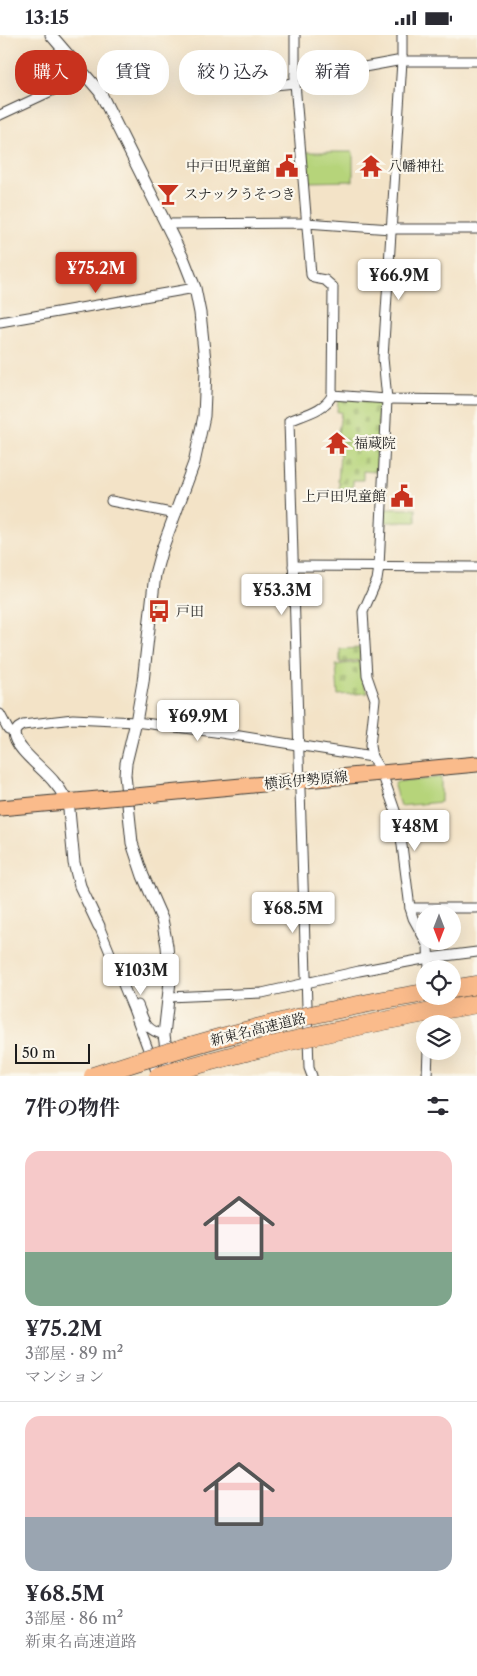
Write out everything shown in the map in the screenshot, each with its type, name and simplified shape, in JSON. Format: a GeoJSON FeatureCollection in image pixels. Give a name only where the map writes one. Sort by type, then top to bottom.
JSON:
{"type":"FeatureCollection","features":[{"type":"Feature","properties":{"kind":"highway"},"geometry":{"type":"LineString","coordinates":[[461,988],[477,985]]}},
{"type":"Feature","properties":{"kind":"highway","name":"新東名高速道路"},"geometry":{"type":"LineString","coordinates":[[93,1076],[206,1041],[278,1023],[416,995]]}},
{"type":"Feature","properties":{"kind":"highway","name":"新東名高速道路"},"geometry":{"type":"LineString","coordinates":[[158,1076],[276,1043],[477,1004]]}},
{"type":"Feature","properties":{"kind":"main road","name":"横浜伊勢原線"},"geometry":{"type":"LineString","coordinates":[[0,808],[477,764]]}},
{"type":"Feature","properties":{"kind":"street"},"geometry":{"type":"LineString","coordinates":[[294,35],[295,79],[311,275],[325,280],[333,287],[331,399],[315,411],[289,421],[306,983],[309,1068],[312,1076]]}},
{"type":"Feature","properties":{"kind":"street"},"geometry":{"type":"LineString","coordinates":[[402,35],[402,61],[383,359],[387,399],[379,567],[377,580],[363,612],[366,676],[375,699],[370,739],[372,757],[382,773],[399,823],[410,908],[416,924]]}},
{"type":"Feature","properties":{"kind":"street"},"geometry":{"type":"LineString","coordinates":[[56,36],[67,50]]}},
{"type":"Feature","properties":{"kind":"street"},"geometry":{"type":"LineString","coordinates":[[287,80],[402,61],[477,61]]}},
{"type":"Feature","properties":{"kind":"street"},"geometry":{"type":"LineString","coordinates":[[87,76],[100,92],[184,260],[195,288],[200,313],[206,370],[204,416],[194,463],[155,574],[143,682],[125,775],[128,821],[135,853],[162,919],[170,969],[164,1035],[170,1076]]}},
{"type":"Feature","properties":{"kind":"street"},"geometry":{"type":"LineString","coordinates":[[0,115],[43,95]]}},
{"type":"Feature","properties":{"kind":"street"},"geometry":{"type":"LineString","coordinates":[[166,223],[306,223],[391,229],[477,229]]}},
{"type":"Feature","properties":{"kind":"street"},"geometry":{"type":"LineString","coordinates":[[0,322],[195,288]]}},
{"type":"Feature","properties":{"kind":"street"},"geometry":{"type":"LineString","coordinates":[[332,395],[387,399],[477,400]]}},
{"type":"Feature","properties":{"kind":"street"},"geometry":{"type":"LineString","coordinates":[[111,501],[126,501],[176,514]]}},
{"type":"Feature","properties":{"kind":"street"},"geometry":{"type":"LineString","coordinates":[[293,566],[477,567]]}},
{"type":"Feature","properties":{"kind":"street"},"geometry":{"type":"LineString","coordinates":[[0,714],[21,747],[55,782],[60,803],[70,817],[74,863],[80,886],[99,926],[158,1076]]}},
{"type":"Feature","properties":{"kind":"street"},"geometry":{"type":"LineString","coordinates":[[11,731],[23,725],[73,719],[136,722],[372,757]]}},
{"type":"Feature","properties":{"kind":"street"},"geometry":{"type":"LineString","coordinates":[[410,908],[477,908]]}},
{"type":"Feature","properties":{"kind":"street"},"geometry":{"type":"LineString","coordinates":[[99,926],[115,954],[147,1026],[152,1031],[164,1035]]}},
{"type":"Feature","properties":{"kind":"street"},"geometry":{"type":"LineString","coordinates":[[428,950],[429,958]]}},
{"type":"Feature","properties":{"kind":"street"},"geometry":{"type":"LineString","coordinates":[[168,997],[262,993],[359,971],[429,958],[477,952]]}},
{"type":"Feature","properties":{"kind":"street"},"geometry":{"type":"LineString","coordinates":[[427,1076],[428,1060]]}},
{"type":"Feature","properties":{"kind":"green space"},"geometry":{"type":"Polygon","coordinates":[[[303,152],[353,152],[353,181],[306,182],[303,152]]]}},
{"type":"Feature","properties":{"kind":"green space"},"geometry":{"type":"Polygon","coordinates":[[[338,398],[379,401],[376,472],[363,471],[363,480],[353,480],[353,488],[348,488],[348,490],[339,489],[340,483],[338,482],[340,454],[335,451],[341,412],[337,412],[338,398]]]}},
{"type":"Feature","properties":{"kind":"green space"},"geometry":{"type":"Polygon","coordinates":[[[385,509],[416,509],[416,522],[385,522],[385,509]]]}},
{"type":"Feature","properties":{"kind":"green space"},"geometry":{"type":"Polygon","coordinates":[[[360,648],[360,660],[340,663],[340,649],[360,648]]]}},
{"type":"Feature","properties":{"kind":"green space"},"geometry":{"type":"Polygon","coordinates":[[[360,662],[361,678],[368,693],[338,695],[336,665],[360,662]]]}},
{"type":"Feature","properties":{"kind":"green space"},"geometry":{"type":"Polygon","coordinates":[[[441,777],[441,802],[400,806],[394,786],[395,783],[441,777]]]}},
{"type":"Feature","properties":{"kind":"place","name":"中戸田児童館"},"geometry":{"type":"Point","coordinates":[287,166]}},
{"type":"Feature","properties":{"kind":"place","name":"八幡神社"},"geometry":{"type":"Point","coordinates":[371,166]}},
{"type":"Feature","properties":{"kind":"place","name":"スナックうそつき"},"geometry":{"type":"Point","coordinates":[168,194]}},
{"type":"Feature","properties":{"kind":"place","name":"福蔵院"},"geometry":{"type":"Point","coordinates":[337,443]}},
{"type":"Feature","properties":{"kind":"place","name":"上戸田児童館"},"geometry":{"type":"Point","coordinates":[402,496]}},
{"type":"Feature","properties":{"kind":"place","name":"戸田"},"geometry":{"type":"Point","coordinates":[159,611]}}]}
